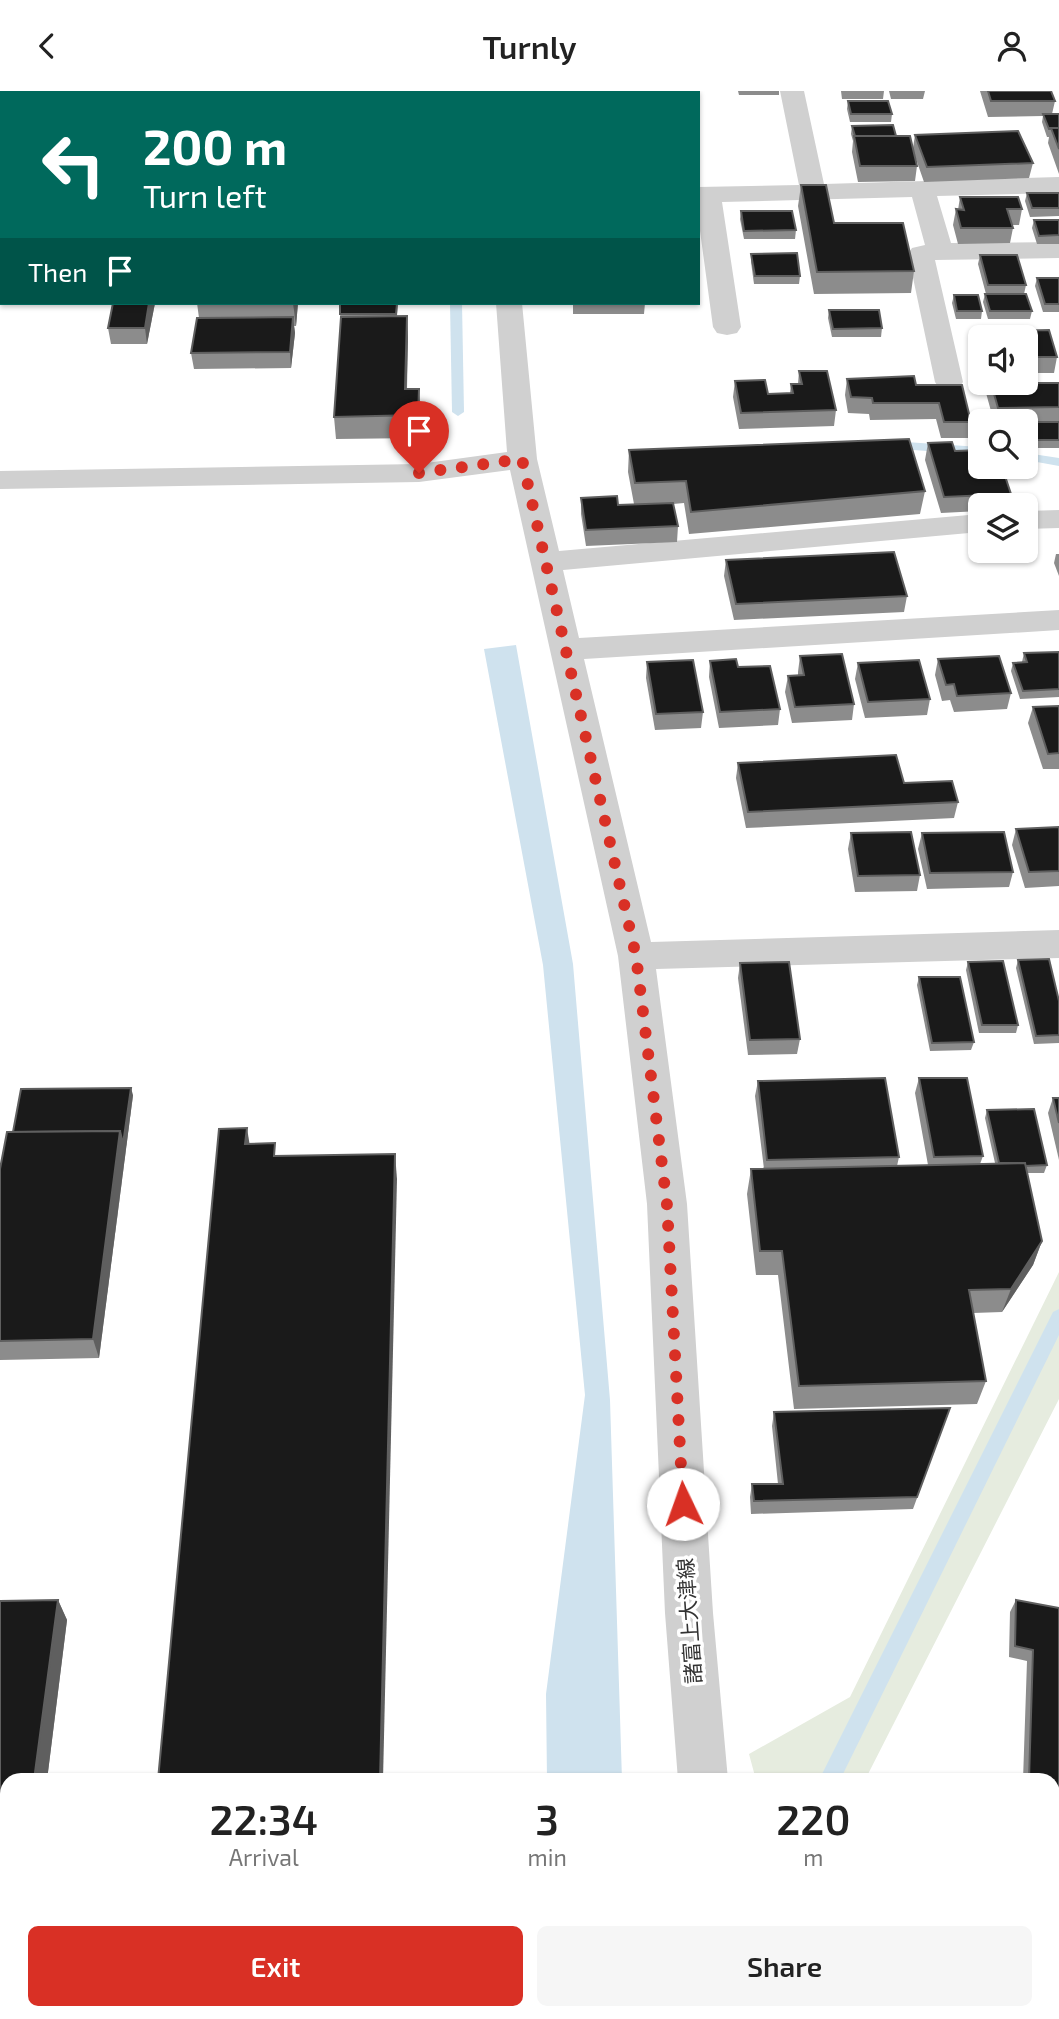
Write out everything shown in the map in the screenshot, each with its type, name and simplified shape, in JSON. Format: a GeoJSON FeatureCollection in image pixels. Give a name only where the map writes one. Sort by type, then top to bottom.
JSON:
{"type":"FeatureCollection","features":[{"type":"Feature","properties":{"kind":"street"},"geometry":{"type":"LineString","coordinates":[[792,91],[813,192]]}},
{"type":"Feature","properties":{"kind":"street"},"geometry":{"type":"LineString","coordinates":[[727,327],[703,195],[1059,185]]}},
{"type":"Feature","properties":{"kind":"street"},"geometry":{"type":"LineString","coordinates":[[922,189],[940,251]]}},
{"type":"Feature","properties":{"kind":"street"},"geometry":{"type":"LineString","coordinates":[[949,382],[921,254],[940,251],[1059,250]]}},
{"type":"Feature","properties":{"kind":"street","name":"諸富上大津線"},"geometry":{"type":"LineString","coordinates":[[509,305],[522,459],[636,956],[667,1205],[689,1613],[702,1773]]}},
{"type":"Feature","properties":{"kind":"street"},"geometry":{"type":"LineString","coordinates":[[0,480],[419,473],[522,459]]}},
{"type":"Feature","properties":{"kind":"street"},"geometry":{"type":"LineString","coordinates":[[1038,520],[1059,519]]}},
{"type":"Feature","properties":{"kind":"street"},"geometry":{"type":"LineString","coordinates":[[547,562],[968,524]]}},
{"type":"Feature","properties":{"kind":"street"},"geometry":{"type":"LineString","coordinates":[[567,649],[1059,620]]}},
{"type":"Feature","properties":{"kind":"street"},"geometry":{"type":"LineString","coordinates":[[636,956],[1059,944]]}},
{"type":"Feature","properties":{"kind":"shaded area"},"geometry":{"type":"Polygon","coordinates":[[[1059,1272],[1059,1399],[869,1773],[754,1773],[749,1754],[850,1697],[1059,1272]]]}},
{"type":"Feature","properties":{"kind":"water"},"geometry":{"type":"Polygon","coordinates":[[[516,645],[573,964],[610,1400],[622,1773],[547,1773],[546,1694],[585,1395],[543,965],[484,649],[516,645]]]}},
{"type":"Feature","properties":{"kind":"building"},"geometry":{"type":"Polygon","coordinates":[[[988,91],[1051,91],[1055,101],[991,101],[988,91]]]}},
{"type":"Feature","properties":{"kind":"building"},"geometry":{"type":"Polygon","coordinates":[[[848,101],[888,101],[892,114],[851,114],[848,101]]]}},
{"type":"Feature","properties":{"kind":"building"},"geometry":{"type":"Polygon","coordinates":[[[1043,114],[1059,114],[1059,128],[1049,129],[1043,114]]]}},
{"type":"Feature","properties":{"kind":"building"},"geometry":{"type":"Polygon","coordinates":[[[893,125],[896,136],[855,136],[852,126],[893,125]]]}},
{"type":"Feature","properties":{"kind":"building"},"geometry":{"type":"Polygon","coordinates":[[[1051,128],[1059,128],[1059,149],[1051,128]]]}},
{"type":"Feature","properties":{"kind":"building"},"geometry":{"type":"Polygon","coordinates":[[[1018,131],[1033,163],[927,167],[915,135],[1018,131]]]}},
{"type":"Feature","properties":{"kind":"building"},"geometry":{"type":"Polygon","coordinates":[[[854,136],[910,136],[917,166],[860,166],[854,136]]]}},
{"type":"Feature","properties":{"kind":"building"},"geometry":{"type":"Polygon","coordinates":[[[801,185],[826,185],[834,223],[903,223],[914,271],[817,272],[801,185]]]}},
{"type":"Feature","properties":{"kind":"building"},"geometry":{"type":"Polygon","coordinates":[[[1027,193],[1059,193],[1059,208],[1032,208],[1027,193]]]}},
{"type":"Feature","properties":{"kind":"building"},"geometry":{"type":"Polygon","coordinates":[[[960,197],[1018,197],[1022,209],[1007,209],[1013,228],[961,228],[956,209],[964,210],[960,197]]]}},
{"type":"Feature","properties":{"kind":"building"},"geometry":{"type":"Polygon","coordinates":[[[741,211],[792,211],[796,230],[744,231],[741,211]]]}},
{"type":"Feature","properties":{"kind":"building"},"geometry":{"type":"Polygon","coordinates":[[[1034,220],[1059,220],[1059,235],[1039,236],[1034,220]]]}},
{"type":"Feature","properties":{"kind":"building"},"geometry":{"type":"Polygon","coordinates":[[[797,253],[800,276],[755,276],[751,254],[797,253]]]}},
{"type":"Feature","properties":{"kind":"building"},"geometry":{"type":"Polygon","coordinates":[[[980,255],[1017,255],[1026,285],[988,285],[980,255]]]}},
{"type":"Feature","properties":{"kind":"building"},"geometry":{"type":"Polygon","coordinates":[[[1037,278],[1059,278],[1059,304],[1045,304],[1037,278]]]}},
{"type":"Feature","properties":{"kind":"building"},"geometry":{"type":"Polygon","coordinates":[[[985,294],[1026,294],[1032,311],[990,311],[985,294]]]}},
{"type":"Feature","properties":{"kind":"building"},"geometry":{"type":"Polygon","coordinates":[[[954,295],[978,295],[982,311],[957,311],[954,295]]]}},
{"type":"Feature","properties":{"kind":"building"},"geometry":{"type":"Polygon","coordinates":[[[113,305],[149,305],[145,328],[108,328],[113,305]]]}},
{"type":"Feature","properties":{"kind":"building"},"geometry":{"type":"Polygon","coordinates":[[[340,305],[397,305],[396,314],[340,314],[340,305]]]}},
{"type":"Feature","properties":{"kind":"building"},"geometry":{"type":"Polygon","coordinates":[[[829,310],[879,310],[882,328],[833,329],[829,310]]]}},
{"type":"Feature","properties":{"kind":"building"},"geometry":{"type":"Polygon","coordinates":[[[407,316],[405,389],[419,389],[418,415],[334,417],[341,317],[407,316]]]}},
{"type":"Feature","properties":{"kind":"building"},"geometry":{"type":"Polygon","coordinates":[[[293,317],[290,352],[191,353],[197,318],[293,317]]]}},
{"type":"Feature","properties":{"kind":"building"},"geometry":{"type":"Polygon","coordinates":[[[1038,330],[1049,330],[1057,357],[1038,357],[1038,330]]]}},
{"type":"Feature","properties":{"kind":"building"},"geometry":{"type":"Polygon","coordinates":[[[799,371],[827,371],[836,410],[741,413],[735,381],[765,380],[768,394],[793,393],[791,384],[802,384],[799,371]]]}},
{"type":"Feature","properties":{"kind":"building"},"geometry":{"type":"Polygon","coordinates":[[[914,376],[916,385],[962,385],[968,422],[944,422],[939,403],[873,403],[872,398],[851,397],[847,379],[914,376]]]}},
{"type":"Feature","properties":{"kind":"building"},"geometry":{"type":"Polygon","coordinates":[[[1038,383],[1059,383],[1059,407],[998,408],[994,395],[1038,395],[1038,383]]]}},
{"type":"Feature","properties":{"kind":"building"},"geometry":{"type":"Polygon","coordinates":[[[1038,422],[1059,422],[1059,440],[1038,440],[1038,422]]]}},
{"type":"Feature","properties":{"kind":"building"},"geometry":{"type":"Polygon","coordinates":[[[909,439],[925,491],[691,512],[686,481],[635,483],[629,450],[909,439]]]}},
{"type":"Feature","properties":{"kind":"building"},"geometry":{"type":"Polygon","coordinates":[[[952,442],[955,451],[968,450],[968,479],[1006,479],[1011,493],[968,493],[968,496],[944,497],[928,443],[952,442]]]}},
{"type":"Feature","properties":{"kind":"building"},"geometry":{"type":"Polygon","coordinates":[[[617,496],[618,505],[673,503],[678,526],[586,530],[581,498],[617,496]]]}},
{"type":"Feature","properties":{"kind":"building"},"geometry":{"type":"Polygon","coordinates":[[[894,552],[907,596],[736,604],[726,560],[894,552]]]}},
{"type":"Feature","properties":{"kind":"building"},"geometry":{"type":"Polygon","coordinates":[[[1059,652],[1059,689],[1023,691],[1013,663],[1027,662],[1024,653],[1059,652]]]}},
{"type":"Feature","properties":{"kind":"building"},"geometry":{"type":"Polygon","coordinates":[[[842,654],[854,704],[795,707],[788,676],[804,675],[800,656],[842,654]]]}},
{"type":"Feature","properties":{"kind":"building"},"geometry":{"type":"Polygon","coordinates":[[[999,656],[1011,693],[957,696],[954,684],[946,685],[938,659],[999,656]]]}},
{"type":"Feature","properties":{"kind":"building"},"geometry":{"type":"Polygon","coordinates":[[[736,659],[738,667],[770,666],[780,709],[720,712],[710,661],[736,659]]]}},
{"type":"Feature","properties":{"kind":"building"},"geometry":{"type":"Polygon","coordinates":[[[693,660],[703,712],[656,714],[647,662],[693,660]]]}},
{"type":"Feature","properties":{"kind":"building"},"geometry":{"type":"Polygon","coordinates":[[[919,660],[930,699],[868,702],[858,663],[919,660]]]}},
{"type":"Feature","properties":{"kind":"building"},"geometry":{"type":"Polygon","coordinates":[[[1059,706],[1059,753],[1048,754],[1033,707],[1059,706]]]}},
{"type":"Feature","properties":{"kind":"building"},"geometry":{"type":"Polygon","coordinates":[[[896,755],[904,783],[952,781],[958,802],[748,812],[738,763],[896,755]]]}},
{"type":"Feature","properties":{"kind":"building"},"geometry":{"type":"Polygon","coordinates":[[[1059,827],[1059,871],[1029,872],[1016,829],[1059,827]]]}},
{"type":"Feature","properties":{"kind":"building"},"geometry":{"type":"Polygon","coordinates":[[[911,832],[920,875],[858,876],[851,833],[911,832]]]}},
{"type":"Feature","properties":{"kind":"building"},"geometry":{"type":"Polygon","coordinates":[[[1004,832],[1013,872],[930,873],[922,833],[1004,832]]]}},
{"type":"Feature","properties":{"kind":"building"},"geometry":{"type":"Polygon","coordinates":[[[1049,959],[1059,1001],[1059,1035],[1036,1036],[1018,960],[1049,959]]]}},
{"type":"Feature","properties":{"kind":"building"},"geometry":{"type":"Polygon","coordinates":[[[1003,961],[1018,1025],[982,1025],[968,962],[1003,961]]]}},
{"type":"Feature","properties":{"kind":"building"},"geometry":{"type":"Polygon","coordinates":[[[789,962],[800,1039],[750,1040],[740,963],[789,962]]]}},
{"type":"Feature","properties":{"kind":"building"},"geometry":{"type":"Polygon","coordinates":[[[919,977],[960,977],[974,1042],[932,1043],[919,977]]]}},
{"type":"Feature","properties":{"kind":"building"},"geometry":{"type":"Polygon","coordinates":[[[885,1078],[899,1157],[767,1160],[758,1081],[885,1078]]]}},
{"type":"Feature","properties":{"kind":"building"},"geometry":{"type":"Polygon","coordinates":[[[919,1078],[967,1078],[983,1156],[934,1157],[919,1078]]]}},
{"type":"Feature","properties":{"kind":"building"},"geometry":{"type":"Polygon","coordinates":[[[131,1088],[123,1144],[120,1131],[13,1132],[21,1089],[131,1088]]]}},
{"type":"Feature","properties":{"kind":"building"},"geometry":{"type":"Polygon","coordinates":[[[1053,1098],[1059,1098],[1059,1123],[1053,1098]]]}},
{"type":"Feature","properties":{"kind":"building"},"geometry":{"type":"Polygon","coordinates":[[[1034,1109],[1047,1165],[999,1163],[987,1110],[1034,1109]]]}},
{"type":"Feature","properties":{"kind":"building"},"geometry":{"type":"Polygon","coordinates":[[[247,1128],[245,1144],[275,1143],[274,1156],[395,1154],[380,1773],[159,1773],[219,1129],[247,1128]]]}},
{"type":"Feature","properties":{"kind":"building"},"geometry":{"type":"Polygon","coordinates":[[[120,1131],[93,1339],[0,1341],[0,1169],[7,1132],[120,1131]]]}},
{"type":"Feature","properties":{"kind":"building"},"geometry":{"type":"Polygon","coordinates":[[[1025,1163],[1042,1241],[1011,1289],[969,1290],[986,1381],[799,1386],[782,1251],[760,1251],[751,1169],[1025,1163]]]}},
{"type":"Feature","properties":{"kind":"building"},"geometry":{"type":"Polygon","coordinates":[[[950,1408],[917,1497],[754,1501],[752,1484],[783,1484],[774,1412],[950,1408]]]}},
{"type":"Feature","properties":{"kind":"building"},"geometry":{"type":"Polygon","coordinates":[[[58,1600],[35,1773],[0,1773],[0,1601],[58,1600]]]}},
{"type":"Feature","properties":{"kind":"building"},"geometry":{"type":"Polygon","coordinates":[[[1016,1600],[1059,1608],[1059,1773],[1029,1773],[1033,1650],[1015,1646],[1016,1600]]]}},
{"type":"Feature","properties":{"kind":"waterway"},"geometry":{"type":"LineString","coordinates":[[456,305],[458,412]]}},
{"type":"Feature","properties":{"kind":"waterway"},"geometry":{"type":"LineString","coordinates":[[891,445],[968,450]]}},
{"type":"Feature","properties":{"kind":"waterway"},"geometry":{"type":"LineString","coordinates":[[1038,459],[1059,462]]}},
{"type":"Feature","properties":{"kind":"waterway"},"geometry":{"type":"LineString","coordinates":[[832,1773],[1059,1317]]}},
{"type":"Feature","properties":{"kind":"route"},"geometry":{"type":"LineString","coordinates":[[419,473],[522,459],[636,956],[667,1205],[683,1504]]}}]}
